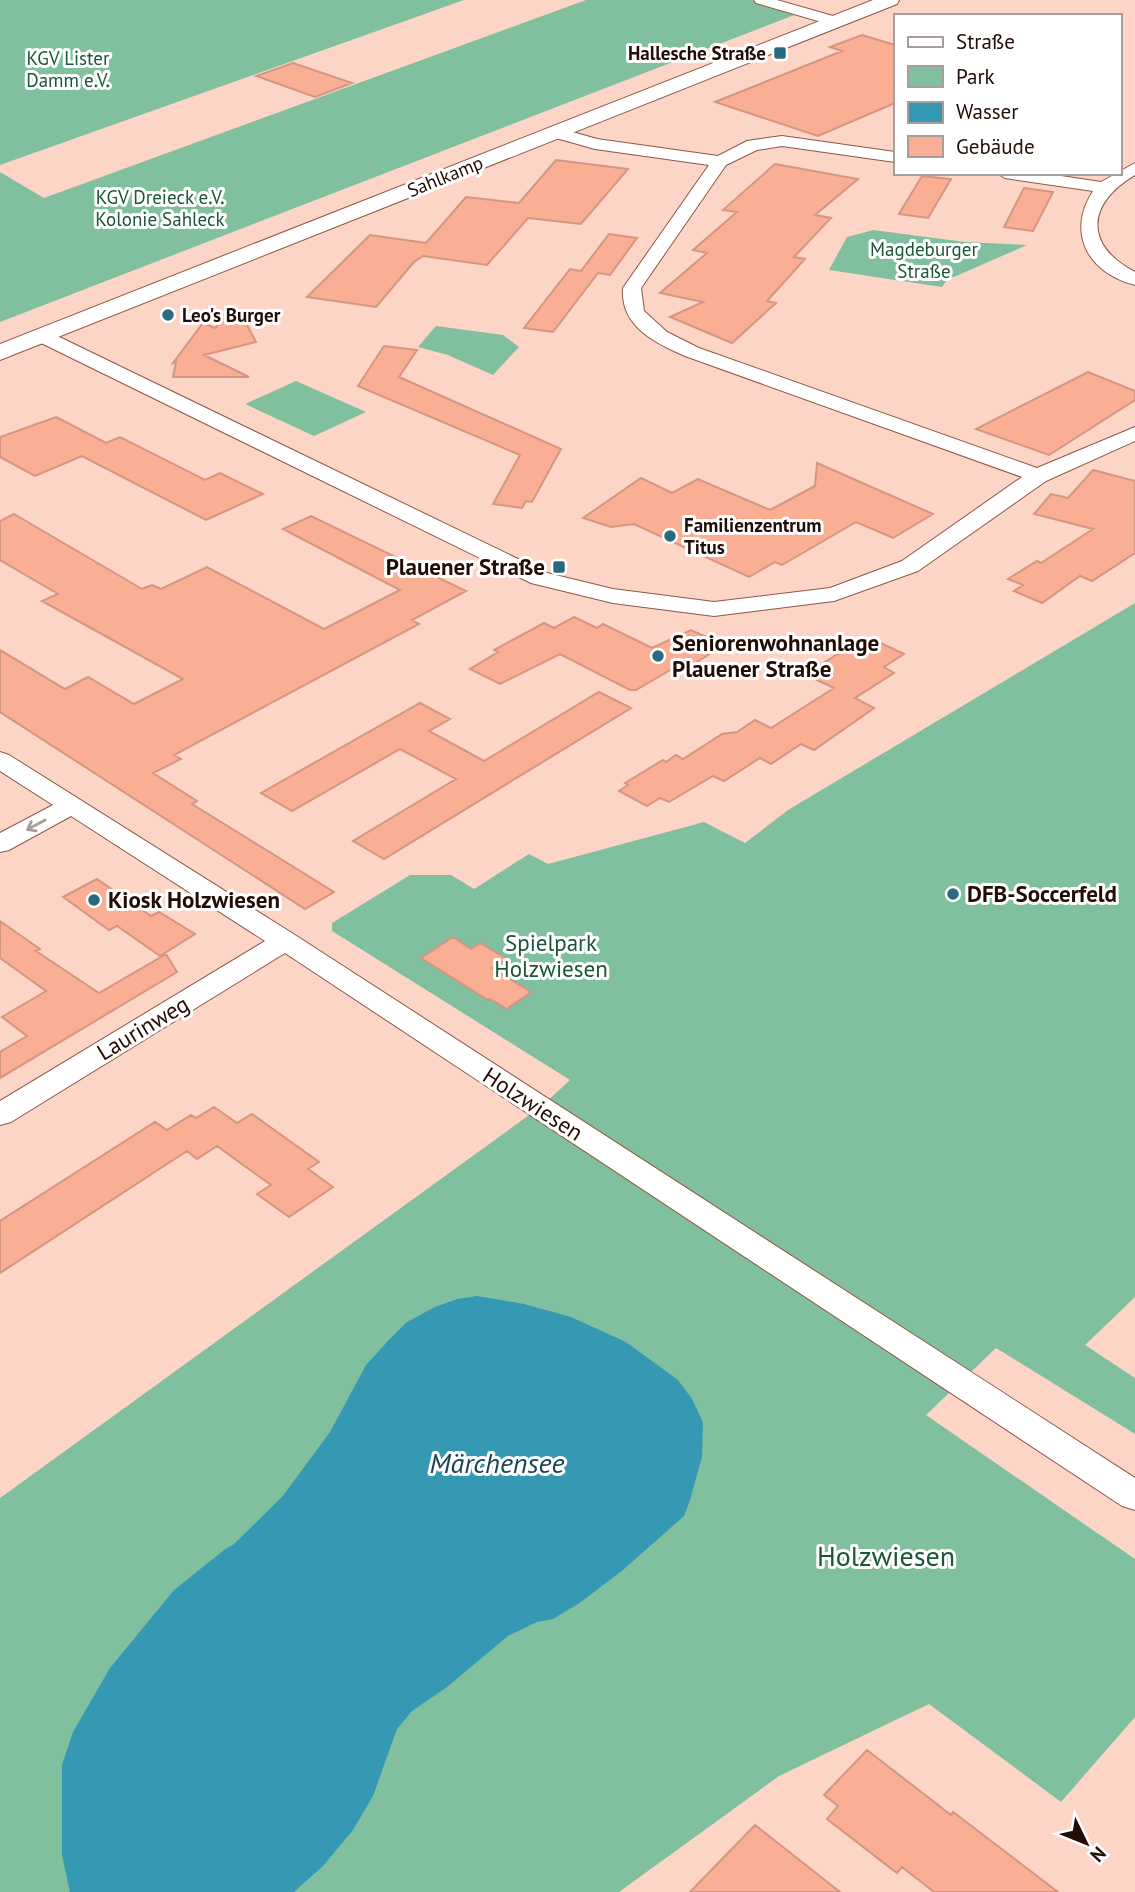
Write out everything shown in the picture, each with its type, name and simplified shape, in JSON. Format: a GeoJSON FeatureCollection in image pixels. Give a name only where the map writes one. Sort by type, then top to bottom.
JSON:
{"type":"FeatureCollection","features":[{"type":"Feature","properties":{"kind":"street"},"geometry":{"type":"LineString","coordinates":[[761,0],[835,22]]}},
{"type":"Feature","properties":{"kind":"street","name":"Sahlkamp"},"geometry":{"type":"LineString","coordinates":[[0,353],[890,0]]}},
{"type":"Feature","properties":{"kind":"street"},"geometry":{"type":"LineString","coordinates":[[555,132],[595,144],[720,161],[767,141],[894,157]]}},
{"type":"Feature","properties":{"kind":"street"},"geometry":{"type":"LineString","coordinates":[[720,161],[632,288],[629,299],[634,313],[648,327],[692,352],[1038,475]]}},
{"type":"Feature","properties":{"kind":"street"},"geometry":{"type":"LineString","coordinates":[[1135,168],[1105,188],[1091,208],[1087,222],[1088,237],[1096,252],[1111,266],[1135,279]]}},
{"type":"Feature","properties":{"kind":"street"},"geometry":{"type":"LineString","coordinates":[[1018,175],[1105,188]]}},
{"type":"Feature","properties":{"kind":"street"},"geometry":{"type":"LineString","coordinates":[[42,336],[539,578],[613,596],[714,609],[834,594],[910,566],[1038,475],[1135,433]]}},
{"type":"Feature","properties":{"kind":"street","name":"Holzwiesen"},"geometry":{"type":"LineString","coordinates":[[0,760],[285,941],[1135,1496]]}},
{"type":"Feature","properties":{"kind":"street"},"geometry":{"type":"LineString","coordinates":[[0,844],[72,805]]}},
{"type":"Feature","properties":{"kind":"street","name":"Laurinweg"},"geometry":{"type":"LineString","coordinates":[[0,1115],[285,941]]}},
{"type":"Feature","properties":{"kind":"green space","name":"KGV Lister Damm e.V."},"geometry":{"type":"Polygon","coordinates":[[[0,0],[464,0],[0,165],[0,0]]]}},
{"type":"Feature","properties":{"kind":"green space","name":"KGV Dreieck e.V. Kolonie Sahleck"},"geometry":{"type":"Polygon","coordinates":[[[586,0],[751,0],[797,14],[0,322],[0,172],[44,198],[586,0]]]}},
{"type":"Feature","properties":{"kind":"green space","name":"Magdeburger Straße"},"geometry":{"type":"Polygon","coordinates":[[[873,230],[965,242],[1027,245],[947,280],[942,287],[829,270],[847,237],[873,230]]]}},
{"type":"Feature","properties":{"kind":"green space"},"geometry":{"type":"Polygon","coordinates":[[[436,326],[503,335],[519,347],[493,375],[448,355],[418,347],[436,326]]]}},
{"type":"Feature","properties":{"kind":"green space"},"geometry":{"type":"Polygon","coordinates":[[[296,381],[366,412],[314,436],[245,404],[296,381]]]}},
{"type":"Feature","properties":{"kind":"green space","name":"Spielpark Holzwiesen"},"geometry":{"type":"Polygon","coordinates":[[[1135,603],[1135,1297],[1085,1345],[1135,1378],[1135,1434],[996,1348],[926,1415],[1135,1559],[1135,1717],[1061,1802],[929,1704],[779,1776],[619,1892],[0,1892],[0,1498],[543,1105],[570,1080],[332,931],[332,923],[410,875],[451,875],[474,889],[529,854],[548,864],[704,822],[745,843],[788,810],[1135,603]]]}},
{"type":"Feature","properties":{"kind":"water","name":"Märchensee"},"geometry":{"type":"Polygon","coordinates":[[[477,1296],[524,1304],[571,1317],[626,1342],[678,1380],[692,1399],[703,1422],[702,1457],[684,1516],[623,1570],[581,1602],[553,1619],[537,1622],[508,1636],[447,1687],[412,1711],[397,1729],[373,1796],[353,1830],[323,1866],[294,1892],[70,1892],[62,1855],[62,1765],[73,1732],[110,1668],[174,1590],[234,1544],[282,1497],[330,1432],[366,1365],[387,1342],[407,1322],[435,1307],[457,1299],[477,1296]]]}},
{"type":"Feature","properties":{"kind":"building"},"geometry":{"type":"Polygon","coordinates":[[[862,35],[894,45],[894,103],[818,136],[715,102],[842,51],[830,47],[862,35]]]}},
{"type":"Feature","properties":{"kind":"building"},"geometry":{"type":"Polygon","coordinates":[[[293,63],[352,83],[315,97],[256,76],[293,63]]]}},
{"type":"Feature","properties":{"kind":"building"},"geometry":{"type":"Polygon","coordinates":[[[556,160],[628,169],[581,224],[528,218],[487,265],[423,256],[414,262],[376,307],[307,297],[370,235],[426,243],[466,197],[519,203],[556,160]]]}},
{"type":"Feature","properties":{"kind":"building"},"geometry":{"type":"Polygon","coordinates":[[[775,164],[858,179],[815,215],[831,218],[794,257],[805,259],[767,301],[776,303],[732,343],[670,317],[703,302],[660,293],[707,253],[693,250],[737,212],[723,210],[775,164]]]}},
{"type":"Feature","properties":{"kind":"building"},"geometry":{"type":"Polygon","coordinates":[[[922,176],[951,179],[928,218],[899,214],[922,176]]]}},
{"type":"Feature","properties":{"kind":"building"},"geometry":{"type":"Polygon","coordinates":[[[1024,188],[1053,192],[1033,231],[1004,227],[1024,188]]]}},
{"type":"Feature","properties":{"kind":"building"},"geometry":{"type":"Polygon","coordinates":[[[609,234],[637,238],[610,275],[598,273],[553,332],[524,328],[570,269],[581,271],[609,234]]]}},
{"type":"Feature","properties":{"kind":"building"},"geometry":{"type":"Polygon","coordinates":[[[232,311],[246,323],[256,342],[204,355],[249,377],[173,377],[176,362],[173,363],[203,323],[215,328],[232,311]]]}},
{"type":"Feature","properties":{"kind":"building"},"geometry":{"type":"Polygon","coordinates":[[[384,346],[417,350],[399,377],[561,449],[532,502],[526,501],[522,508],[493,504],[520,455],[358,386],[384,346]]]}},
{"type":"Feature","properties":{"kind":"building"},"geometry":{"type":"Polygon","coordinates":[[[1088,372],[1135,391],[1135,400],[1049,455],[976,429],[1088,372]]]}},
{"type":"Feature","properties":{"kind":"building"},"geometry":{"type":"Polygon","coordinates":[[[56,417],[106,443],[120,437],[205,480],[220,473],[263,494],[206,520],[82,456],[35,476],[0,457],[0,437],[56,417]]]}},
{"type":"Feature","properties":{"kind":"building"},"geometry":{"type":"Polygon","coordinates":[[[817,463],[933,514],[893,538],[856,522],[782,565],[775,562],[749,577],[634,524],[611,527],[583,518],[641,478],[672,493],[698,479],[770,510],[815,486],[817,463]]]}},
{"type":"Feature","properties":{"kind":"building"},"geometry":{"type":"Polygon","coordinates":[[[1093,470],[1135,481],[1135,553],[1092,581],[1080,576],[1042,603],[1014,591],[1023,585],[1008,579],[1037,561],[1041,563],[1093,529],[1034,514],[1051,494],[1068,498],[1093,470]]]}},
{"type":"Feature","properties":{"kind":"building"},"geometry":{"type":"Polygon","coordinates":[[[14,514],[142,589],[152,585],[161,589],[207,567],[324,629],[400,590],[283,529],[311,516],[466,591],[412,620],[419,624],[174,755],[181,759],[153,773],[197,801],[192,804],[334,892],[305,909],[0,712],[0,650],[65,689],[88,677],[134,704],[183,679],[42,601],[58,594],[0,560],[0,521],[14,514]]]}},
{"type":"Feature","properties":{"kind":"building"},"geometry":{"type":"Polygon","coordinates":[[[574,617],[597,628],[603,624],[652,648],[691,630],[724,645],[684,670],[677,666],[636,690],[630,690],[560,654],[500,684],[470,669],[498,652],[494,650],[544,623],[554,628],[574,617]]]}},
{"type":"Feature","properties":{"kind":"building"},"geometry":{"type":"Polygon","coordinates":[[[872,639],[904,654],[884,667],[894,673],[855,698],[874,708],[814,750],[801,744],[771,764],[760,758],[724,781],[713,776],[669,802],[660,798],[647,806],[619,791],[628,785],[625,783],[663,760],[666,762],[676,755],[683,759],[722,734],[737,732],[755,720],[771,728],[834,688],[815,679],[830,669],[820,665],[851,646],[857,649],[872,639]]]}},
{"type":"Feature","properties":{"kind":"building"},"geometry":{"type":"Polygon","coordinates":[[[599,692],[631,708],[384,859],[353,841],[456,779],[400,749],[292,811],[261,793],[420,703],[450,719],[429,731],[484,761],[599,692]]]}},
{"type":"Feature","properties":{"kind":"building"},"geometry":{"type":"Polygon","coordinates":[[[97,879],[151,916],[159,912],[195,934],[160,956],[117,926],[109,930],[63,897],[97,879]]]}},
{"type":"Feature","properties":{"kind":"building"},"geometry":{"type":"Polygon","coordinates":[[[0,921],[40,949],[36,951],[99,993],[166,954],[177,972],[0,1078],[0,1052],[27,1036],[2,1017],[46,991],[0,958],[0,921]]]}},
{"type":"Feature","properties":{"kind":"building"},"geometry":{"type":"Polygon","coordinates":[[[453,937],[471,949],[480,943],[507,959],[492,968],[531,992],[507,1009],[421,958],[453,937]]]}},
{"type":"Feature","properties":{"kind":"building"},"geometry":{"type":"Polygon","coordinates":[[[214,1107],[237,1123],[252,1114],[319,1162],[308,1169],[333,1187],[289,1217],[257,1194],[271,1185],[217,1146],[197,1159],[187,1151],[0,1273],[0,1221],[155,1122],[167,1130],[191,1115],[196,1118],[214,1107]]]}},
{"type":"Feature","properties":{"kind":"building"},"geometry":{"type":"Polygon","coordinates":[[[867,1750],[1058,1892],[934,1892],[902,1867],[897,1873],[827,1819],[838,1806],[824,1795],[867,1750]]]}},
{"type":"Feature","properties":{"kind":"building"},"geometry":{"type":"Polygon","coordinates":[[[755,1825],[840,1892],[690,1892],[755,1825]]]}},
{"type":"Feature","properties":{"kind":"place","name":"Hallesche Straße"},"geometry":{"type":"Point","coordinates":[780,53]}},
{"type":"Feature","properties":{"kind":"place","name":"Leo's Burger"},"geometry":{"type":"Point","coordinates":[168,315]}},
{"type":"Feature","properties":{"kind":"place","name":"Familienzentrum Titus"},"geometry":{"type":"Point","coordinates":[670,536]}},
{"type":"Feature","properties":{"kind":"place","name":"Plauener Straße"},"geometry":{"type":"Point","coordinates":[559,567]}},
{"type":"Feature","properties":{"kind":"place","name":"Seniorenwohnanlage Plauener Straße"},"geometry":{"type":"Point","coordinates":[658,656]}},
{"type":"Feature","properties":{"kind":"place","name":"DFB-Soccerfeld"},"geometry":{"type":"Point","coordinates":[953,894]}},
{"type":"Feature","properties":{"kind":"place","name":"Kiosk Holzwiesen"},"geometry":{"type":"Point","coordinates":[94,900]}}]}
